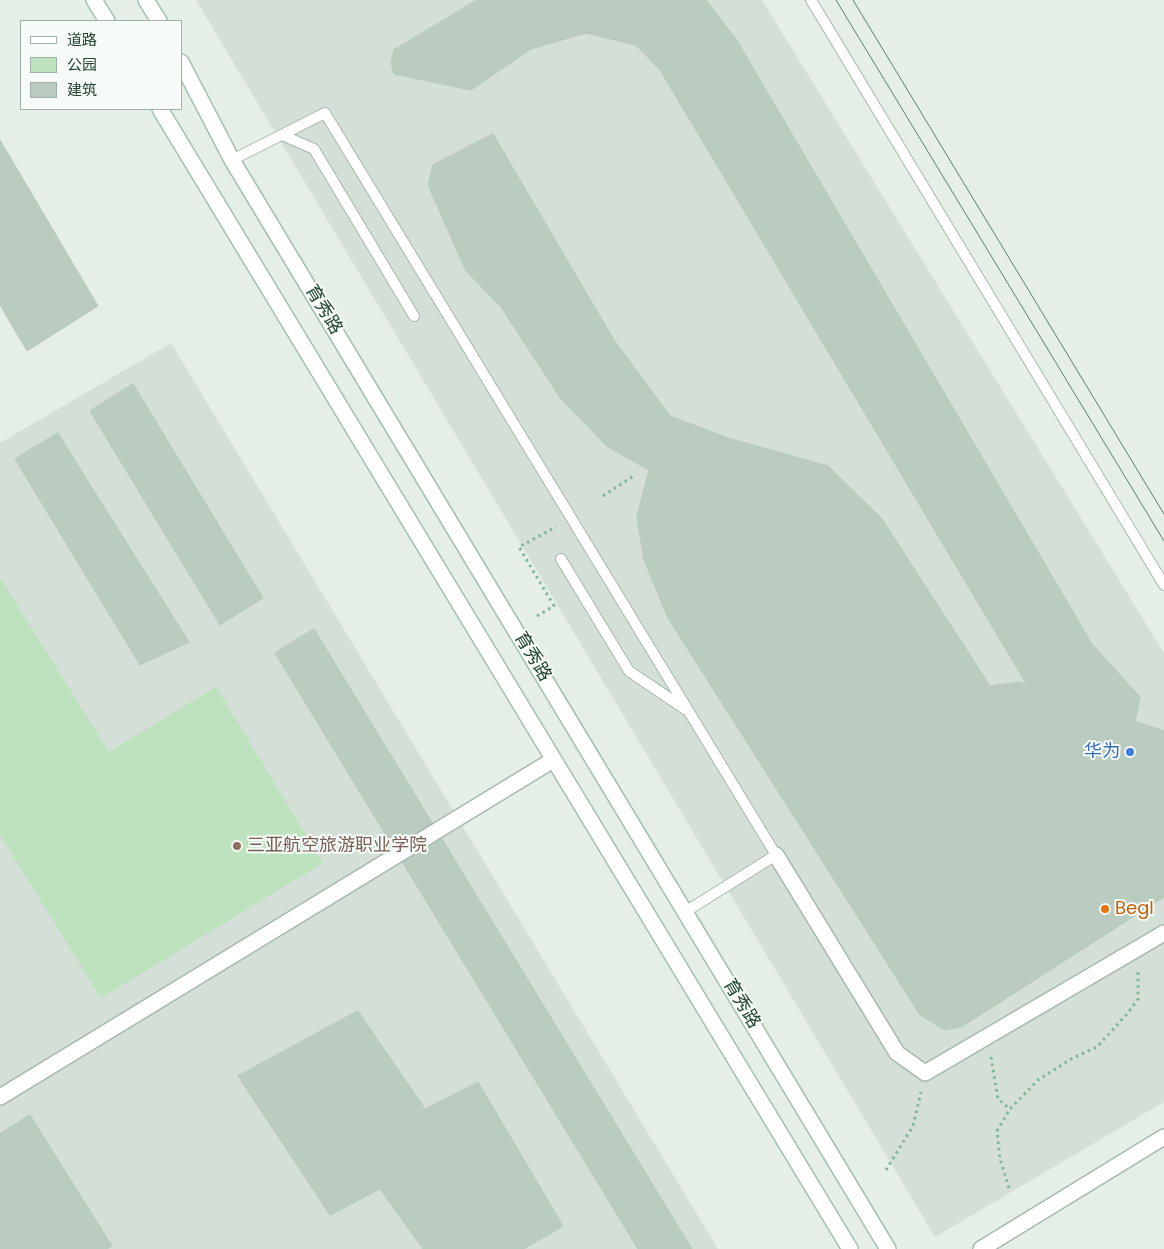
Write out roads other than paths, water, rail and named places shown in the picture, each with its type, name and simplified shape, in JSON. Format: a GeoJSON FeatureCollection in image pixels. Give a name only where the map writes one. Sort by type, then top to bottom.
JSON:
{"type":"FeatureCollection","features":[{"type":"Feature","properties":{"kind":"main road"},"geometry":{"type":"LineString","coordinates":[[94,0],[106,20]]}},
{"type":"Feature","properties":{"kind":"main road"},"geometry":{"type":"LineString","coordinates":[[146,0],[158,20]]}},
{"type":"Feature","properties":{"kind":"main road","name":"育秀路"},"geometry":{"type":"LineString","coordinates":[[182,64],[232,160],[888,1249]]}},
{"type":"Feature","properties":{"kind":"main road","name":"育秀路"},"geometry":{"type":"LineString","coordinates":[[161,110],[850,1249]]}},
{"type":"Feature","properties":{"kind":"main road"},"geometry":{"type":"LineString","coordinates":[[0,1097],[553,760]]}},
{"type":"Feature","properties":{"kind":"main road"},"geometry":{"type":"LineString","coordinates":[[776,855],[897,1053],[926,1073],[1164,933]]}},
{"type":"Feature","properties":{"kind":"main road"},"geometry":{"type":"LineString","coordinates":[[981,1249],[1164,1137]]}},
{"type":"Feature","properties":{"kind":"lane"},"geometry":{"type":"LineString","coordinates":[[811,0],[1164,585]]}},
{"type":"Feature","properties":{"kind":"lane"},"geometry":{"type":"LineString","coordinates":[[232,160],[325,113],[776,855],[686,912]]}},
{"type":"Feature","properties":{"kind":"lane"},"geometry":{"type":"LineString","coordinates":[[282,135],[314,149],[414,316]]}},
{"type":"Feature","properties":{"kind":"lane"},"geometry":{"type":"LineString","coordinates":[[562,559],[629,672],[688,711]]}},
{"type":"Feature","properties":{"kind":"tram line"},"geometry":{"type":"LineString","coordinates":[[836,0],[1164,541]]}},
{"type":"Feature","properties":{"kind":"tram line"},"geometry":{"type":"LineString","coordinates":[[853,0],[1164,514]]}},
{"type":"Feature","properties":{"kind":"place","name":"华为"},"geometry":{"type":"Point","coordinates":[1130,752]}},
{"type":"Feature","properties":{"kind":"place","name":"三亚航空旅游职业学院"},"geometry":{"type":"Point","coordinates":[237,846]}},
{"type":"Feature","properties":{"kind":"place","name":"Begl"},"geometry":{"type":"Point","coordinates":[1105,909]}}]}
